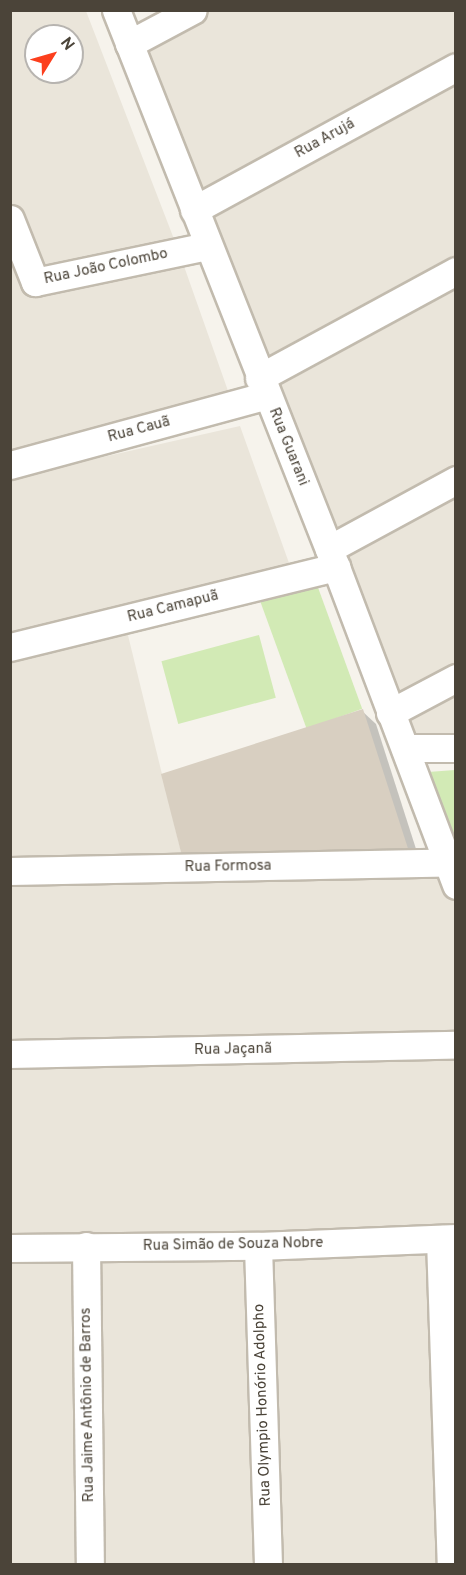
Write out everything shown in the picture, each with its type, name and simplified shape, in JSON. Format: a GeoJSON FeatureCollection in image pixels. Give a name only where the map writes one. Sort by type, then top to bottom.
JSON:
{"type":"FeatureCollection","features":[{"type":"Feature","properties":{"kind":"street","name":"Rua Guarani"},"geometry":{"type":"LineString","coordinates":[[116,10],[333,558],[451,874]]}},
{"type":"Feature","properties":{"kind":"street"},"geometry":{"type":"LineString","coordinates":[[129,44],[193,10]]}},
{"type":"Feature","properties":{"kind":"street","name":"Rua Arujá"},"geometry":{"type":"LineString","coordinates":[[194,210],[456,67]]}},
{"type":"Feature","properties":{"kind":"street","name":"Rua João Colombo"},"geometry":{"type":"LineString","coordinates":[[10,219],[35,282],[208,246]]}},
{"type":"Feature","properties":{"kind":"street","name":"Rua Cauã"},"geometry":{"type":"LineString","coordinates":[[10,465],[263,386],[456,271]]}},
{"type":"Feature","properties":{"kind":"street","name":"Rua Camapuã"},"geometry":{"type":"LineString","coordinates":[[10,647],[333,558],[456,480]]}},
{"type":"Feature","properties":{"kind":"street"},"geometry":{"type":"LineString","coordinates":[[390,713],[456,678]]}},
{"type":"Feature","properties":{"kind":"street"},"geometry":{"type":"LineString","coordinates":[[405,748],[456,748]]}},
{"type":"Feature","properties":{"kind":"street","name":"Rua Formosa"},"geometry":{"type":"LineString","coordinates":[[10,871],[451,874]]}},
{"type":"Feature","properties":{"kind":"street","name":"Rua Jaçanã"},"geometry":{"type":"LineString","coordinates":[[10,1054],[456,1045]]}},
{"type":"Feature","properties":{"kind":"street"},"geometry":{"type":"LineString","coordinates":[[448,1239],[452,1564]]}},
{"type":"Feature","properties":{"kind":"street","name":"Rua Simão de Souza Nobre"},"geometry":{"type":"LineString","coordinates":[[10,1248],[258,1246],[448,1239]]}},
{"type":"Feature","properties":{"kind":"street","name":"Rua Jaime Antônio de Barros"},"geometry":{"type":"LineString","coordinates":[[86,1246],[90,1564]]}},
{"type":"Feature","properties":{"kind":"street","name":"Rua Olympio Honório Adolpho"},"geometry":{"type":"LineString","coordinates":[[258,1246],[268,1564]]}},
{"type":"Feature","properties":{"kind":"shaded area"},"geometry":{"type":"Polygon","coordinates":[[[11,11],[86,11],[179,252],[233,405],[11,465],[11,11]]]}},
{"type":"Feature","properties":{"kind":"shaded area"},"geometry":{"type":"Polygon","coordinates":[[[189,11],[455,11],[455,747],[405,748],[129,44],[189,11]]]}},
{"type":"Feature","properties":{"kind":"shaded area"},"geometry":{"type":"Polygon","coordinates":[[[240,426],[294,577],[124,619],[185,868],[11,871],[10,478],[240,426]]]}},
{"type":"Feature","properties":{"kind":"shaded area"},"geometry":{"type":"Polygon","coordinates":[[[446,863],[456,885],[455,1564],[11,1564],[10,877],[446,863]]]}},
{"type":"Feature","properties":{"kind":"green space"},"geometry":{"type":"Polygon","coordinates":[[[316,582],[362,709],[307,729],[261,602],[316,582]]]}},
{"type":"Feature","properties":{"kind":"green space"},"geometry":{"type":"Polygon","coordinates":[[[259,635],[276,698],[178,724],[161,661],[259,635]]]}},
{"type":"Feature","properties":{"kind":"green space"},"geometry":{"type":"Polygon","coordinates":[[[455,770],[455,852],[428,772],[455,770]]]}},
{"type":"Feature","properties":{"kind":"building"},"geometry":{"type":"Polygon","coordinates":[[[363,709],[413,864],[185,868],[161,774],[363,709]]]}}]}
